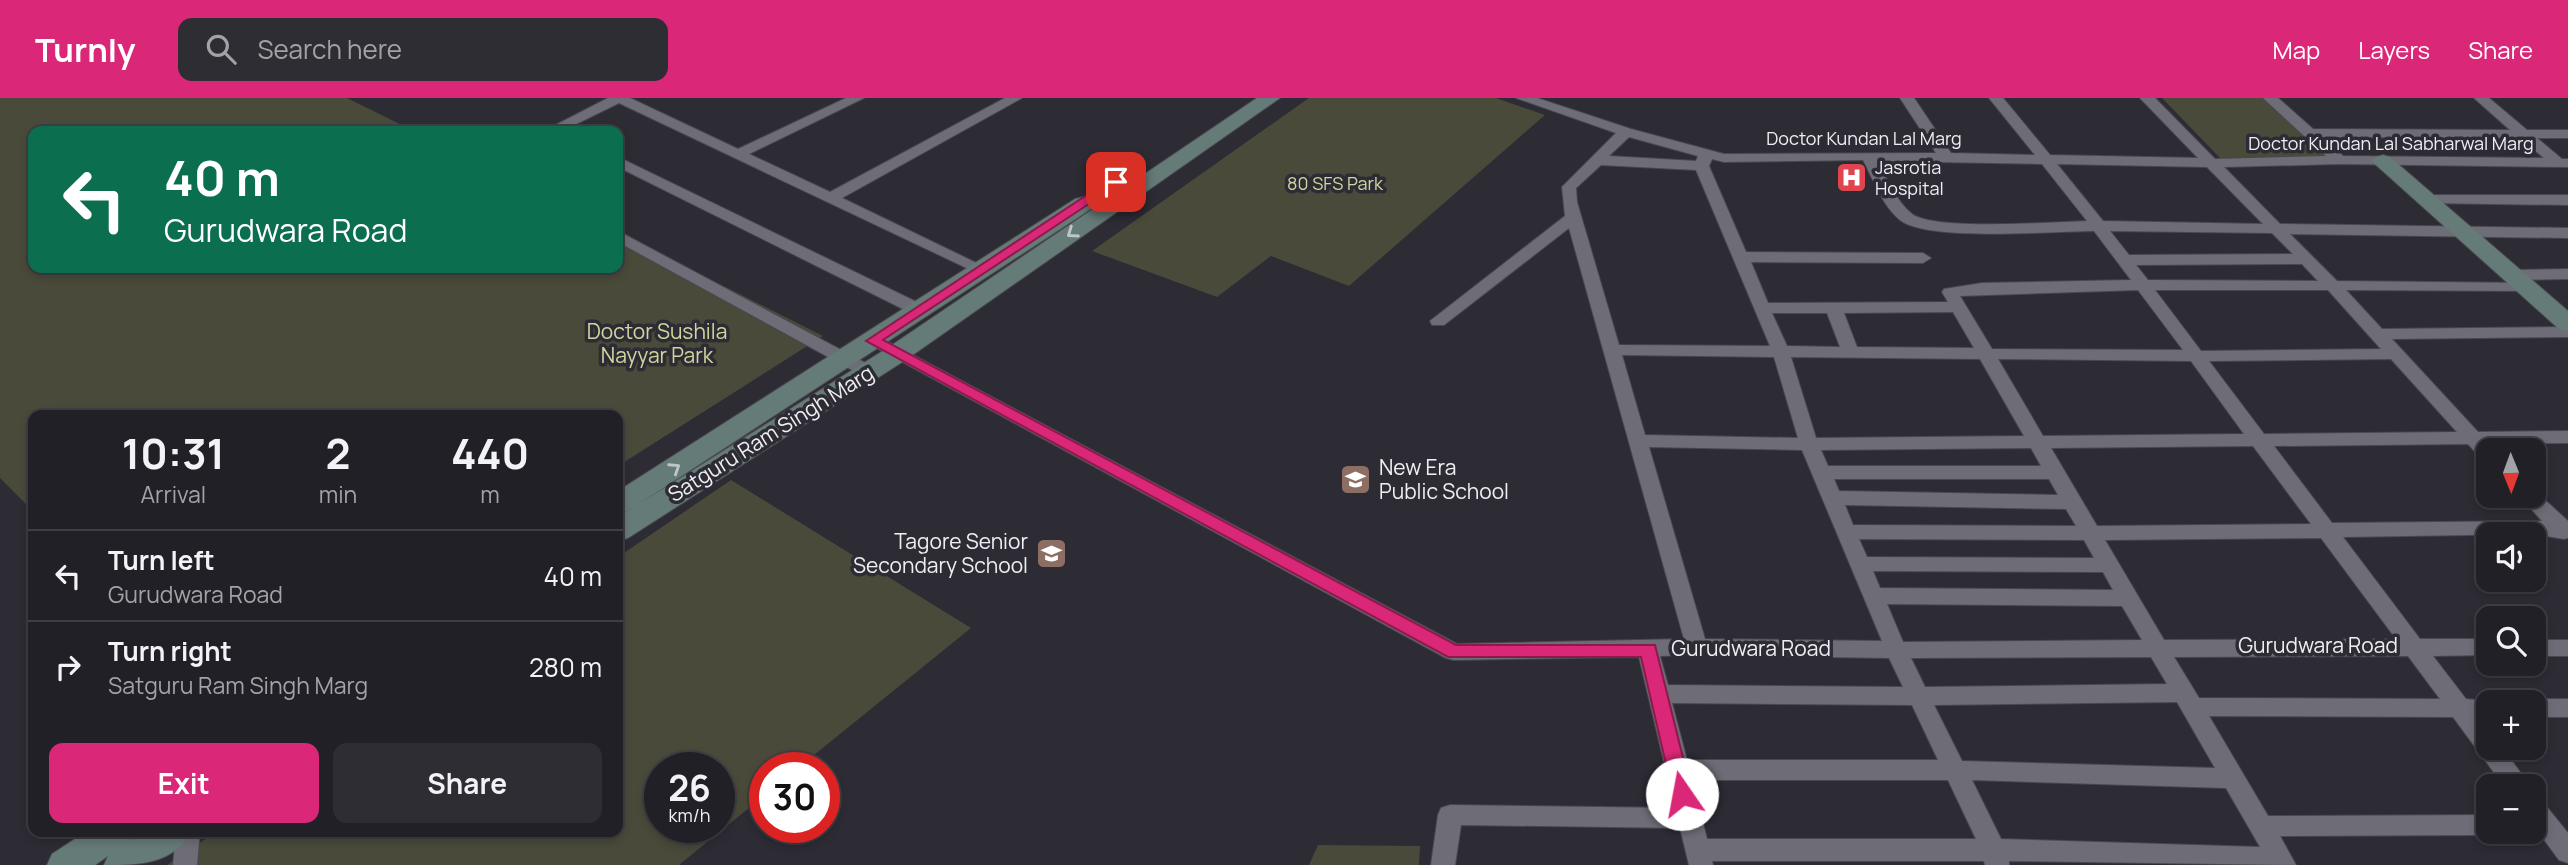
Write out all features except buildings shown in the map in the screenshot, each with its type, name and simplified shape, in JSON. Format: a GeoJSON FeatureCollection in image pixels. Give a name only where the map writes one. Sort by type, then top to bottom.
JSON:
{"type":"FeatureCollection","features":[{"type":"Feature","properties":{"kind":"main road","name":"Satguru Ram Singh Marg"},"geometry":{"type":"LineString","coordinates":[[623,501],[844,360],[1244,98]]}},
{"type":"Feature","properties":{"kind":"main road","name":"Satguru Ram Singh Marg"},"geometry":{"type":"LineString","coordinates":[[623,528],[898,354],[1270,98]]}},
{"type":"Feature","properties":{"kind":"main road"},"geometry":{"type":"LineString","coordinates":[[2383,161],[2565,320]]}},
{"type":"Feature","properties":{"kind":"main road"},"geometry":{"type":"LineString","coordinates":[[65,865],[108,837]]}},
{"type":"Feature","properties":{"kind":"main road"},"geometry":{"type":"LineString","coordinates":[[122,865],[164,837]]}},
{"type":"Feature","properties":{"kind":"street"},"geometry":{"type":"LineString","coordinates":[[564,126],[619,98],[981,269]]}},
{"type":"Feature","properties":{"kind":"street"},"geometry":{"type":"LineString","coordinates":[[738,154],[857,98]]}},
{"type":"Feature","properties":{"kind":"street"},"geometry":{"type":"LineString","coordinates":[[830,198],[1015,98]]}},
{"type":"Feature","properties":{"kind":"street","name":"Doctor Kundan Lal Marg"},"geometry":{"type":"LineString","coordinates":[[1523,98],[1564,104],[1626,132],[1704,160],[1868,156],[2214,163]]}},
{"type":"Feature","properties":{"kind":"street"},"geometry":{"type":"LineString","coordinates":[[1907,98],[1947,158]]}},
{"type":"Feature","properties":{"kind":"street"},"geometry":{"type":"LineString","coordinates":[[1996,98],[2099,226],[2476,729]]}},
{"type":"Feature","properties":{"kind":"street"},"geometry":{"type":"LineString","coordinates":[[2147,98],[2214,163],[2304,260],[2333,286],[2374,334],[2476,441]]}},
{"type":"Feature","properties":{"kind":"street"},"geometry":{"type":"LineString","coordinates":[[2270,98],[2339,160]]}},
{"type":"Feature","properties":{"kind":"street"},"geometry":{"type":"LineString","coordinates":[[2481,98],[2563,163]]}},
{"type":"Feature","properties":{"kind":"street"},"geometry":{"type":"LineString","coordinates":[[1626,132],[1569,188],[1574,217],[1610,350],[1697,647]]}},
{"type":"Feature","properties":{"kind":"street"},"geometry":{"type":"LineString","coordinates":[[2309,133],[2568,134]]}},
{"type":"Feature","properties":{"kind":"street"},"geometry":{"type":"LineString","coordinates":[[1868,156],[1894,205],[1917,224],[1948,228],[2099,226],[2568,233]]}},
{"type":"Feature","properties":{"kind":"street"},"geometry":{"type":"LineString","coordinates":[[1596,160],[1704,160],[1740,257],[1781,353],[1809,444],[1821,473],[1896,650],[1996,857]]}},
{"type":"Feature","properties":{"kind":"street","name":"Doctor Kundan Lal Sabharwal Marg"},"geometry":{"type":"LineString","coordinates":[[2214,163],[2339,160],[2563,163]]}},
{"type":"Feature","properties":{"kind":"street"},"geometry":{"type":"LineString","coordinates":[[623,163],[919,310]]}},
{"type":"Feature","properties":{"kind":"street"},"geometry":{"type":"LineString","coordinates":[[2428,200],[2568,200]]}},
{"type":"Feature","properties":{"kind":"street"},"geometry":{"type":"LineString","coordinates":[[1438,321],[1574,217]]}},
{"type":"Feature","properties":{"kind":"street"},"geometry":{"type":"LineString","coordinates":[[623,239],[869,372]]}},
{"type":"Feature","properties":{"kind":"street"},"geometry":{"type":"LineString","coordinates":[[1740,257],[1923,258]]}},
{"type":"Feature","properties":{"kind":"street"},"geometry":{"type":"LineString","coordinates":[[2123,260],[2304,260]]}},
{"type":"Feature","properties":{"kind":"street"},"geometry":{"type":"LineString","coordinates":[[2282,861],[2232,778],[2159,646],[1956,307],[1952,290],[2141,285],[2333,286],[2519,280],[2568,274]]}},
{"type":"Feature","properties":{"kind":"street"},"geometry":{"type":"LineString","coordinates":[[1834,307],[1851,354]]}},
{"type":"Feature","properties":{"kind":"street"},"geometry":{"type":"LineString","coordinates":[[1763,308],[1956,307]]}},
{"type":"Feature","properties":{"kind":"street"},"geometry":{"type":"LineString","coordinates":[[2374,334],[2565,320]]}},
{"type":"Feature","properties":{"kind":"street","name":"Gurudwara Road"},"geometry":{"type":"LineString","coordinates":[[873,341],[1454,652],[1697,647],[1896,650],[2159,646],[2476,647]]}},
{"type":"Feature","properties":{"kind":"street"},"geometry":{"type":"LineString","coordinates":[[1610,350],[1985,355],[2395,354]]}},
{"type":"Feature","properties":{"kind":"street"},"geometry":{"type":"LineString","coordinates":[[1638,441],[1809,444],[2568,437]]}},
{"type":"Feature","properties":{"kind":"street"},"geometry":{"type":"LineString","coordinates":[[1821,473],[2056,472]]}},
{"type":"Feature","properties":{"kind":"street"},"geometry":{"type":"LineString","coordinates":[[1832,498],[2072,502]]}},
{"type":"Feature","properties":{"kind":"street"},"geometry":{"type":"LineString","coordinates":[[2542,508],[2566,531]]}},
{"type":"Feature","properties":{"kind":"street"},"geometry":{"type":"LineString","coordinates":[[1846,532],[2566,531]]}},
{"type":"Feature","properties":{"kind":"street"},"geometry":{"type":"LineString","coordinates":[[1860,564],[2109,565]]}},
{"type":"Feature","properties":{"kind":"street"},"geometry":{"type":"LineString","coordinates":[[1874,596],[2129,598]]}},
{"type":"Feature","properties":{"kind":"street"},"geometry":{"type":"LineString","coordinates":[[2546,648],[2568,648]]}},
{"type":"Feature","properties":{"kind":"street"},"geometry":{"type":"LineString","coordinates":[[1648,650],[1687,818],[1700,858],[1996,857],[2282,861]]}},
{"type":"Feature","properties":{"kind":"street"},"geometry":{"type":"LineString","coordinates":[[1659,694],[2189,700],[2476,708]]}},
{"type":"Feature","properties":{"kind":"street"},"geometry":{"type":"LineString","coordinates":[[2546,708],[2568,708]]}},
{"type":"Feature","properties":{"kind":"street"},"geometry":{"type":"LineString","coordinates":[[1678,770],[1953,770],[2232,778]]}},
{"type":"Feature","properties":{"kind":"street"},"geometry":{"type":"LineString","coordinates":[[1443,865],[1450,815],[1687,818]]}},
{"type":"Feature","properties":{"kind":"street"},"geometry":{"type":"LineString","coordinates":[[2546,821],[2568,852]]}},
{"type":"Feature","properties":{"kind":"street"},"geometry":{"type":"LineString","coordinates":[[2261,826],[2476,825]]}},
{"type":"Feature","properties":{"kind":"street"},"geometry":{"type":"LineString","coordinates":[[185,865],[187,837]]}},
{"type":"Feature","properties":{"kind":"green space","name":"Doctor Sushila Nayyar Park"},"geometry":{"type":"Polygon","coordinates":[[[0,98],[347,98],[404,126],[28,126],[28,273],[623,273],[623,236],[823,336],[623,463],[623,410],[28,410],[28,506],[0,478],[0,98]]]}},
{"type":"Feature","properties":{"kind":"green space","name":"80 SFS Park"},"geometry":{"type":"Polygon","coordinates":[[[1309,98],[1496,98],[1545,115],[1349,286],[1271,256],[1217,297],[1092,251],[1309,98]]]}},
{"type":"Feature","properties":{"kind":"green space"},"geometry":{"type":"Polygon","coordinates":[[[2162,98],[2273,98],[2338,158],[2221,159],[2162,98]]]}},
{"type":"Feature","properties":{"kind":"green space"},"geometry":{"type":"Polygon","coordinates":[[[731,480],[971,628],[818,752],[749,752],[749,808],[735,819],[735,752],[644,752],[644,843],[706,843],[679,865],[167,865],[208,837],[623,837],[623,554],[731,480]]]}},
{"type":"Feature","properties":{"kind":"green space"},"geometry":{"type":"Polygon","coordinates":[[[1318,845],[1420,846],[1419,865],[1309,865],[1318,845]]]}},
{"type":"Feature","properties":{"kind":"place","name":"Jasrotia Hospital"},"geometry":{"type":"Point","coordinates":[1852,178]}},
{"type":"Feature","properties":{"kind":"place","name":"New Era Public School"},"geometry":{"type":"Point","coordinates":[1356,480]}},
{"type":"Feature","properties":{"kind":"place","name":"Tagore Senior Secondary School"},"geometry":{"type":"Point","coordinates":[1051,554]}},
{"type":"Feature","properties":{"kind":"route"},"geometry":{"type":"LineString","coordinates":[[1116,182],[873,341],[1454,652],[1648,650],[1682,794]]}}]}
